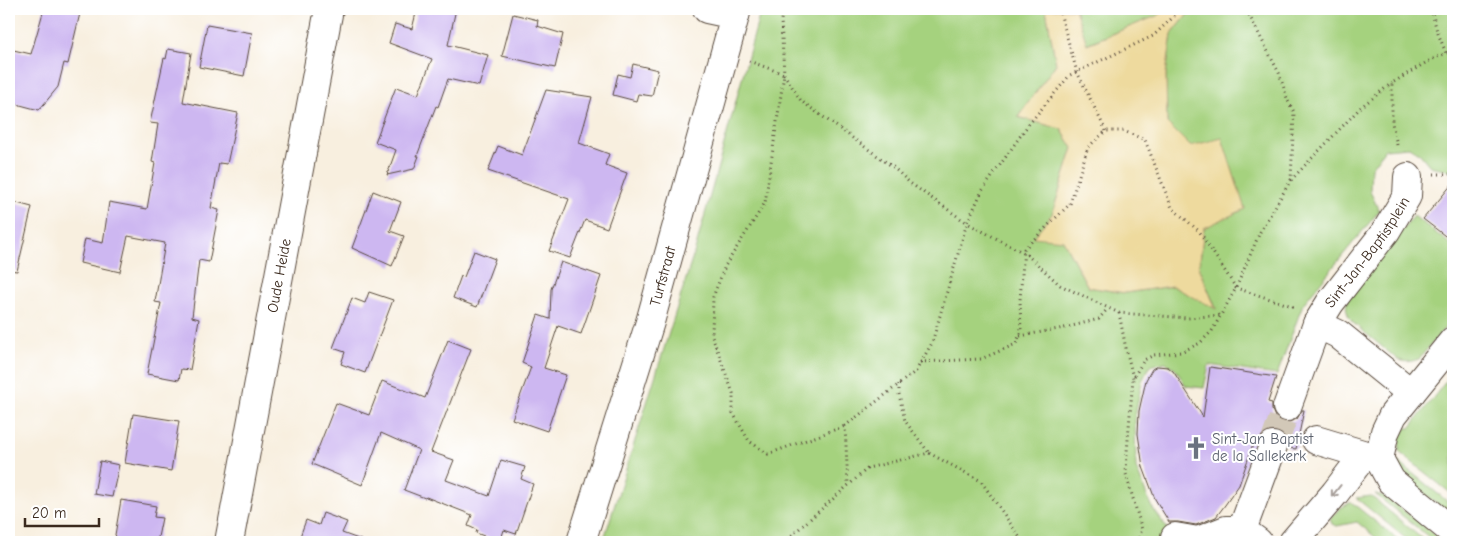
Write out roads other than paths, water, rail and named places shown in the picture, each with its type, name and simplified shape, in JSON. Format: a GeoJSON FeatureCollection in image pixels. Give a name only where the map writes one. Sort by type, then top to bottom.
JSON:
{"type":"FeatureCollection","features":[{"type":"Feature","properties":{"kind":"street","name":"Oude Heide"},"geometry":{"type":"LineString","coordinates":[[229,542],[329,9]]}},
{"type":"Feature","properties":{"kind":"street"},"geometry":{"type":"LineString","coordinates":[[708,9],[736,12]]}},
{"type":"Feature","properties":{"kind":"street","name":"Turfstraat"},"geometry":{"type":"LineString","coordinates":[[581,542],[650,322],[736,12]]}},
{"type":"Feature","properties":{"kind":"street","name":"Sint-Jan-Baptistplein"},"geometry":{"type":"LineString","coordinates":[[1287,407],[1307,318],[1330,302],[1390,224],[1421,175]]}},
{"type":"Feature","properties":{"kind":"street","name":"Sint-Jan-Baptistplein"},"geometry":{"type":"LineString","coordinates":[[1307,318],[1338,334],[1411,393]]}},
{"type":"Feature","properties":{"kind":"street"},"geometry":{"type":"LineString","coordinates":[[1299,535],[1335,493],[1371,457],[1394,415],[1453,341]]}},
{"type":"Feature","properties":{"kind":"street"},"geometry":{"type":"LineString","coordinates":[[1316,440],[1371,457],[1391,481],[1453,532]]}},
{"type":"Feature","properties":{"kind":"street"},"geometry":{"type":"LineString","coordinates":[[1176,537],[1198,541],[1226,530],[1250,536],[1273,446]]}},
{"type":"Feature","properties":{"kind":"tunnel"},"geometry":{"type":"LineString","coordinates":[[1273,446],[1287,407]]}},
{"type":"Feature","properties":{"kind":"place","name":"Sint-Jan Baptist de la Sallekerk"},"geometry":{"type":"Point","coordinates":[1196,448]}}]}
